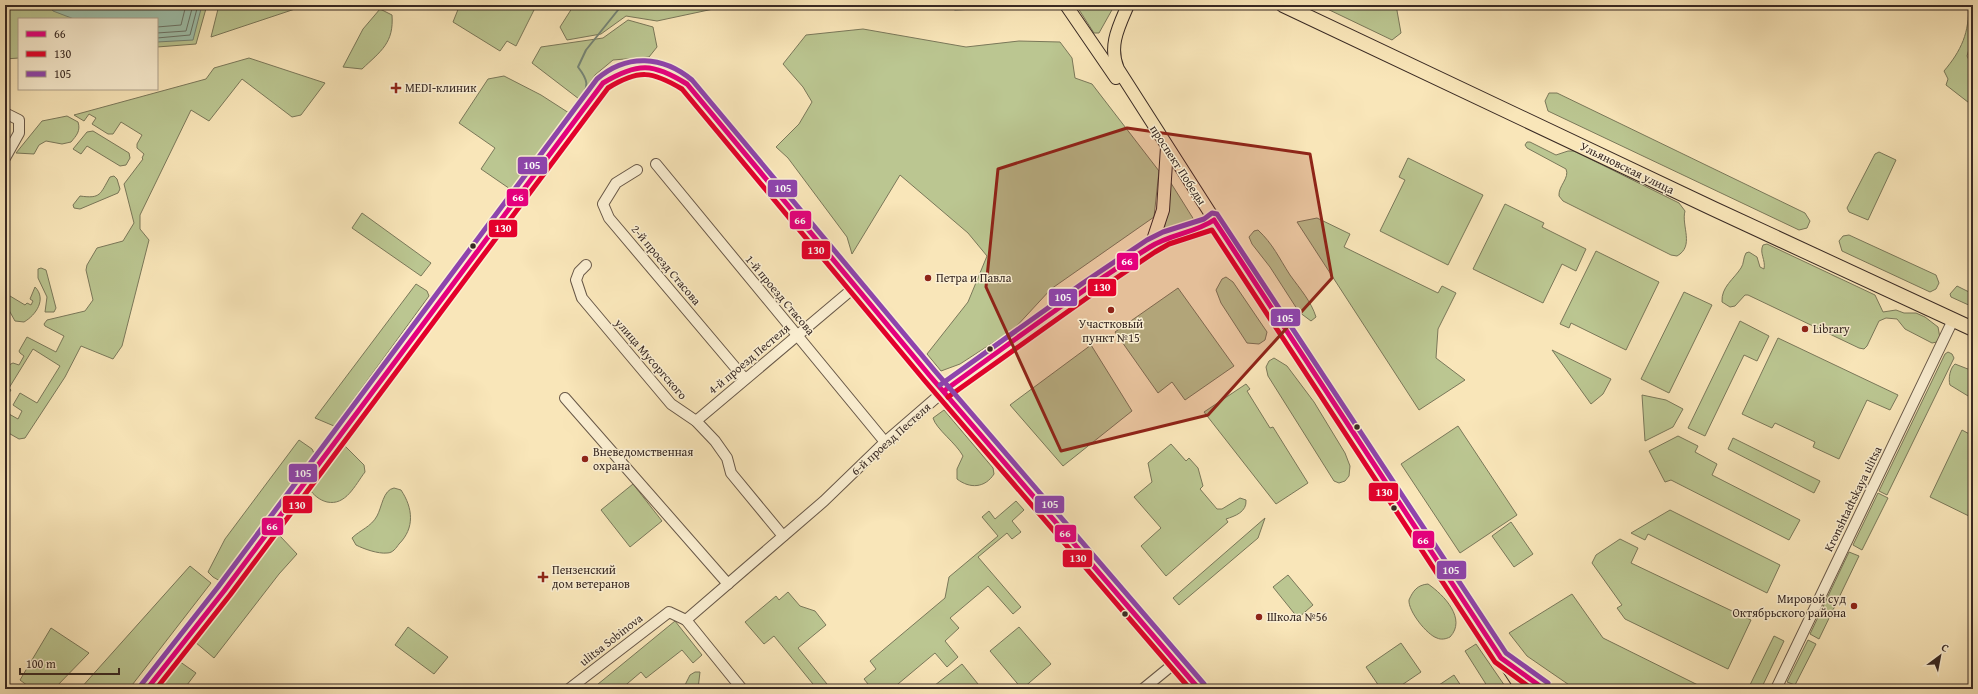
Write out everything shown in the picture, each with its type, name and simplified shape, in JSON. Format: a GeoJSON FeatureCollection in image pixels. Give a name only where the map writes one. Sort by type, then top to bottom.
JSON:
{"type":"FeatureCollection","features":[{"type":"Feature","properties":{"kind":"highway","name":"Ульяновская улица"},"geometry":{"type":"LineString","coordinates":[[1283,5],[1714,209],[1955,317],[1973,322]]}},
{"type":"Feature","properties":{"kind":"highway","name":"Ульяновская улица"},"geometry":{"type":"LineString","coordinates":[[1300,5],[1955,317],[1973,329]]}},
{"type":"Feature","properties":{"kind":"main road","name":"проспект Победы"},"geometry":{"type":"LineString","coordinates":[[1066,5],[1112,73],[1145,113]]}},
{"type":"Feature","properties":{"kind":"main road","name":"проспект Победы"},"geometry":{"type":"LineString","coordinates":[[1128,5],[1118,29],[1113,50],[1115,64],[1290,338],[1522,689]]}},
{"type":"Feature","properties":{"kind":"main road"},"geometry":{"type":"LineString","coordinates":[[1091,42],[1100,47],[1107,45],[1118,29]]}},
{"type":"Feature","properties":{"kind":"main road"},"geometry":{"type":"LineString","coordinates":[[147,689],[243,566],[603,83],[620,72],[643,66],[665,71],[687,84],[944,391],[1198,689]]}},
{"type":"Feature","properties":{"kind":"main road"},"geometry":{"type":"LineString","coordinates":[[1151,246],[1163,210],[1167,147]]}},
{"type":"Feature","properties":{"kind":"main road","name":"6-й проезд Пестеля"},"geometry":{"type":"LineString","coordinates":[[944,391],[1087,289],[1151,246],[1166,238],[1194,230],[1214,220]]}},
{"type":"Feature","properties":{"kind":"main road","name":"проспект Победы"},"geometry":{"type":"LineString","coordinates":[[1501,658],[1544,689]]}},
{"type":"Feature","properties":{"kind":"street"},"geometry":{"type":"LineString","coordinates":[[5,113],[19,120],[19,133],[5,158]]}},
{"type":"Feature","properties":{"kind":"street","name":"1-й проезд Стасова"},"geometry":{"type":"LineString","coordinates":[[656,164],[885,442]]}},
{"type":"Feature","properties":{"kind":"street","name":"2-й проезд Стасова"},"geometry":{"type":"LineString","coordinates":[[637,170],[616,183],[603,204],[609,218],[745,379]]}},
{"type":"Feature","properties":{"kind":"street","name":"улица Мусоргского"},"geometry":{"type":"LineString","coordinates":[[586,265],[576,280],[582,298],[671,404],[696,421],[721,448],[727,458],[731,473],[783,536]]}},
{"type":"Feature","properties":{"kind":"street","name":"4-й проезд Пестеля"},"geometry":{"type":"LineString","coordinates":[[696,421],[856,286]]}},
{"type":"Feature","properties":{"kind":"street","name":"Kronshtadtskaya ulitsa"},"geometry":{"type":"LineString","coordinates":[[1776,689],[1955,317]]}},
{"type":"Feature","properties":{"kind":"street","name":"6-й проезд Пестеля"},"geometry":{"type":"LineString","coordinates":[[686,620],[824,501],[885,442],[944,391]]}},
{"type":"Feature","properties":{"kind":"street"},"geometry":{"type":"LineString","coordinates":[[565,398],[728,584]]}},
{"type":"Feature","properties":{"kind":"street","name":"ulitsa Sobinova"},"geometry":{"type":"LineString","coordinates":[[569,689],[669,612],[686,620]]}},
{"type":"Feature","properties":{"kind":"street"},"geometry":{"type":"LineString","coordinates":[[686,620],[742,689]]}},
{"type":"Feature","properties":{"kind":"street"},"geometry":{"type":"LineString","coordinates":[[1143,689],[1176,662]]}},
{"type":"Feature","properties":{"kind":"highlighted area"},"geometry":{"type":"Polygon","coordinates":[[[1127,128],[1310,154],[1332,278],[1208,415],[1061,451],[986,287],[998,169],[1127,128]]]}},
{"type":"Feature","properties":{"kind":"shaded area"},"geometry":{"type":"Polygon","coordinates":[[[5,5],[207,5],[196,44],[158,47],[158,18],[18,18],[18,58],[5,59],[5,5]]]}},
{"type":"Feature","properties":{"kind":"shaded area"},"geometry":{"type":"Polygon","coordinates":[[[219,5],[307,5],[211,37],[219,5]]]}},
{"type":"Feature","properties":{"kind":"shaded area"},"geometry":{"type":"Polygon","coordinates":[[[469,5],[527,5],[534,10],[516,46],[507,41],[500,51],[453,22],[459,7],[469,5]]]}},
{"type":"Feature","properties":{"kind":"shaded area"},"geometry":{"type":"Polygon","coordinates":[[[574,5],[732,5],[657,21],[626,16],[601,34],[567,40],[560,27],[574,5]]]}},
{"type":"Feature","properties":{"kind":"shaded area"},"geometry":{"type":"Polygon","coordinates":[[[1076,5],[1113,5],[1113,8],[1099,33],[1094,33],[1076,5]]]}},
{"type":"Feature","properties":{"kind":"shaded area"},"geometry":{"type":"Polygon","coordinates":[[[1319,5],[1396,5],[1401,33],[1392,40],[1319,5]]]}},
{"type":"Feature","properties":{"kind":"shaded area"},"geometry":{"type":"Polygon","coordinates":[[[1968,5],[1973,5],[1973,35],[1967,56],[1973,68],[1973,106],[1946,85],[1948,79],[1944,71],[1950,64],[1963,41],[1966,32],[1968,5]]]}},
{"type":"Feature","properties":{"kind":"shaded area"},"geometry":{"type":"Polygon","coordinates":[[[380,9],[392,15],[391,33],[385,46],[362,69],[343,67],[363,29],[380,9]]]}},
{"type":"Feature","properties":{"kind":"shaded area"},"geometry":{"type":"Polygon","coordinates":[[[628,20],[653,27],[657,47],[649,57],[613,60],[595,75],[579,99],[532,63],[541,47],[603,38],[628,20]]]}},
{"type":"Feature","properties":{"kind":"shaded area"},"geometry":{"type":"Polygon","coordinates":[[[863,29],[966,47],[1019,41],[1060,42],[1072,58],[1075,78],[1092,84],[1159,171],[1154,217],[1051,289],[1014,329],[960,364],[941,371],[927,354],[968,302],[987,256],[968,233],[900,175],[852,254],[847,237],[788,158],[776,147],[799,124],[812,102],[803,87],[783,64],[806,35],[863,29]]]}},
{"type":"Feature","properties":{"kind":"shaded area"},"geometry":{"type":"Polygon","coordinates":[[[249,58],[325,83],[301,115],[292,117],[242,79],[209,121],[191,110],[140,215],[140,229],[149,240],[122,346],[113,359],[81,346],[65,377],[25,438],[19,439],[5,431],[5,417],[7,418],[9,414],[18,419],[22,411],[13,405],[20,393],[37,403],[60,366],[33,349],[9,388],[11,390],[5,399],[4,378],[9,365],[13,363],[19,365],[24,356],[19,351],[27,337],[56,352],[64,336],[45,326],[44,324],[47,320],[85,311],[93,300],[86,270],[87,265],[97,248],[123,241],[134,223],[124,184],[143,159],[144,154],[137,148],[137,144],[142,135],[121,122],[113,134],[108,134],[92,124],[96,118],[89,114],[84,121],[74,115],[206,79],[214,68],[249,58]]]}},
{"type":"Feature","properties":{"kind":"shaded area"},"geometry":{"type":"Polygon","coordinates":[[[504,76],[541,95],[569,113],[513,191],[481,169],[495,148],[459,123],[488,79],[504,76]]]}},
{"type":"Feature","properties":{"kind":"shaded area"},"geometry":{"type":"Polygon","coordinates":[[[1549,93],[1557,93],[1805,213],[1810,221],[1807,228],[1799,230],[1548,111],[1545,101],[1549,93]]]}},
{"type":"Feature","properties":{"kind":"shaded area"},"geometry":{"type":"Polygon","coordinates":[[[67,116],[78,122],[79,125],[78,133],[71,142],[62,144],[46,141],[39,145],[34,154],[16,153],[42,121],[67,116]]]}},
{"type":"Feature","properties":{"kind":"shaded area"},"geometry":{"type":"Polygon","coordinates":[[[93,131],[129,153],[130,158],[126,165],[120,166],[87,146],[81,154],[73,149],[87,132],[93,131]]]}},
{"type":"Feature","properties":{"kind":"shaded area"},"geometry":{"type":"Polygon","coordinates":[[[1527,142],[1530,142],[1556,155],[1568,151],[1574,151],[1679,203],[1685,211],[1686,241],[1682,252],[1677,256],[1671,255],[1563,201],[1559,196],[1559,192],[1566,176],[1566,169],[1527,148],[1525,145],[1527,142]]]}},
{"type":"Feature","properties":{"kind":"shaded area"},"geometry":{"type":"Polygon","coordinates":[[[1879,152],[1896,160],[1868,220],[1849,212],[1847,208],[1875,154],[1879,152]]]}},
{"type":"Feature","properties":{"kind":"shaded area"},"geometry":{"type":"Polygon","coordinates":[[[1408,158],[1483,195],[1448,265],[1380,231],[1405,180],[1399,177],[1408,158]]]}},
{"type":"Feature","properties":{"kind":"shaded area"},"geometry":{"type":"Polygon","coordinates":[[[114,176],[117,179],[120,189],[118,193],[80,209],[74,208],[73,205],[80,196],[96,196],[102,191],[110,177],[114,176]]]}},
{"type":"Feature","properties":{"kind":"shaded area"},"geometry":{"type":"Polygon","coordinates":[[[1169,180],[1196,223],[1186,224],[1164,234],[1169,180]]]}},
{"type":"Feature","properties":{"kind":"shaded area"},"geometry":{"type":"Polygon","coordinates":[[[1505,204],[1544,223],[1542,227],[1586,249],[1576,271],[1562,264],[1543,303],[1473,269],[1505,204]]]}},
{"type":"Feature","properties":{"kind":"shaded area"},"geometry":{"type":"Polygon","coordinates":[[[362,213],[431,263],[421,276],[352,228],[362,213]]]}},
{"type":"Feature","properties":{"kind":"shaded area"},"geometry":{"type":"Polygon","coordinates":[[[1317,218],[1350,234],[1344,247],[1438,293],[1442,286],[1456,293],[1438,329],[1436,358],[1465,380],[1419,410],[1297,222],[1317,218]]]}},
{"type":"Feature","properties":{"kind":"shaded area"},"geometry":{"type":"Polygon","coordinates":[[[1258,230],[1272,246],[1308,300],[1316,317],[1311,321],[1299,312],[1270,267],[1252,244],[1249,237],[1254,231],[1258,230]]]}},
{"type":"Feature","properties":{"kind":"shaded area"},"geometry":{"type":"Polygon","coordinates":[[[1849,235],[1936,275],[1939,283],[1936,289],[1930,292],[1842,251],[1839,241],[1843,236],[1849,235]]]}},
{"type":"Feature","properties":{"kind":"shaded area"},"geometry":{"type":"Polygon","coordinates":[[[1767,244],[1875,295],[1883,312],[1896,310],[1904,313],[1916,313],[1925,317],[1938,327],[1940,338],[1937,342],[1932,343],[1905,329],[1897,319],[1886,318],[1879,321],[1867,346],[1864,349],[1859,348],[1748,295],[1745,295],[1735,306],[1730,307],[1722,302],[1724,292],[1728,284],[1742,266],[1746,253],[1749,252],[1757,257],[1760,267],[1764,269],[1762,248],[1763,245],[1767,244]]]}},
{"type":"Feature","properties":{"kind":"shaded area"},"geometry":{"type":"Polygon","coordinates":[[[1596,251],[1659,282],[1626,350],[1571,323],[1569,328],[1560,324],[1596,251]]]}},
{"type":"Feature","properties":{"kind":"shaded area"},"geometry":{"type":"Polygon","coordinates":[[[41,268],[46,270],[56,308],[54,312],[45,312],[47,297],[38,278],[38,269],[41,268]]]}},
{"type":"Feature","properties":{"kind":"shaded area"},"geometry":{"type":"Polygon","coordinates":[[[1226,277],[1233,282],[1267,332],[1265,340],[1259,344],[1247,343],[1221,303],[1216,290],[1222,279],[1226,277]]]}},
{"type":"Feature","properties":{"kind":"shaded area"},"geometry":{"type":"Polygon","coordinates":[[[416,284],[427,291],[429,296],[334,426],[315,418],[416,284]]]}},
{"type":"Feature","properties":{"kind":"shaded area"},"geometry":{"type":"Polygon","coordinates":[[[1957,286],[1973,294],[1973,307],[1951,297],[1950,294],[1957,286]]]}},
{"type":"Feature","properties":{"kind":"shaded area"},"geometry":{"type":"Polygon","coordinates":[[[35,287],[40,297],[40,302],[36,311],[24,322],[15,321],[5,303],[5,293],[25,305],[27,303],[31,305],[33,301],[30,299],[35,287]]]}},
{"type":"Feature","properties":{"kind":"shaded area"},"geometry":{"type":"Polygon","coordinates":[[[1178,288],[1234,366],[1185,400],[1172,382],[1158,393],[1115,332],[1178,288]]]}},
{"type":"Feature","properties":{"kind":"shaded area"},"geometry":{"type":"Polygon","coordinates":[[[1684,292],[1712,305],[1669,393],[1641,379],[1684,292]]]}},
{"type":"Feature","properties":{"kind":"shaded area"},"geometry":{"type":"Polygon","coordinates":[[[1740,321],[1769,336],[1757,361],[1744,355],[1705,436],[1688,428],[1740,321]]]}},
{"type":"Feature","properties":{"kind":"shaded area"},"geometry":{"type":"Polygon","coordinates":[[[1778,338],[1898,395],[1890,410],[1867,400],[1839,459],[1813,447],[1815,442],[1775,423],[1772,428],[1742,414],[1778,338]]]}},
{"type":"Feature","properties":{"kind":"shaded area"},"geometry":{"type":"Polygon","coordinates":[[[1091,345],[1132,411],[1063,466],[1010,405],[1091,345]]]}},
{"type":"Feature","properties":{"kind":"shaded area"},"geometry":{"type":"Polygon","coordinates":[[[1552,350],[1611,379],[1603,394],[1591,404],[1552,350]]]}},
{"type":"Feature","properties":{"kind":"shaded area"},"geometry":{"type":"Polygon","coordinates":[[[1948,352],[1952,354],[1954,358],[1887,495],[1879,491],[1945,354],[1948,352]]]}},
{"type":"Feature","properties":{"kind":"shaded area"},"geometry":{"type":"Polygon","coordinates":[[[1274,358],[1287,366],[1314,402],[1345,453],[1350,466],[1349,476],[1345,481],[1339,483],[1334,481],[1268,376],[1266,367],[1269,361],[1274,358]]]}},
{"type":"Feature","properties":{"kind":"shaded area"},"geometry":{"type":"Polygon","coordinates":[[[1955,364],[1973,371],[1973,399],[1950,385],[1950,374],[1955,364]]]}},
{"type":"Feature","properties":{"kind":"shaded area"},"geometry":{"type":"Polygon","coordinates":[[[1246,384],[1250,389],[1247,391],[1270,428],[1273,427],[1308,483],[1276,504],[1204,412],[1246,384]]]}},
{"type":"Feature","properties":{"kind":"shaded area"},"geometry":{"type":"Polygon","coordinates":[[[1642,395],[1666,400],[1683,409],[1673,427],[1645,441],[1642,395]]]}},
{"type":"Feature","properties":{"kind":"shaded area"},"geometry":{"type":"Polygon","coordinates":[[[944,410],[993,468],[994,474],[986,482],[977,486],[972,486],[957,479],[957,469],[963,456],[956,446],[938,427],[933,418],[944,410]]]}},
{"type":"Feature","properties":{"kind":"shaded area"},"geometry":{"type":"Polygon","coordinates":[[[1458,426],[1517,515],[1460,553],[1401,464],[1458,426]]]}},
{"type":"Feature","properties":{"kind":"shaded area"},"geometry":{"type":"Polygon","coordinates":[[[1962,430],[1973,436],[1973,518],[1930,497],[1962,430]]]}},
{"type":"Feature","properties":{"kind":"shaded area"},"geometry":{"type":"Polygon","coordinates":[[[1678,436],[1698,446],[1695,452],[1717,464],[1712,475],[1800,520],[1789,540],[1671,480],[1665,482],[1649,451],[1678,436]]]}},
{"type":"Feature","properties":{"kind":"shaded area"},"geometry":{"type":"Polygon","coordinates":[[[1733,438],[1820,481],[1814,493],[1728,449],[1733,438]]]}},
{"type":"Feature","properties":{"kind":"shaded area"},"geometry":{"type":"Polygon","coordinates":[[[299,440],[312,449],[316,457],[220,581],[213,577],[208,572],[225,539],[299,440]]]}},
{"type":"Feature","properties":{"kind":"shaded area"},"geometry":{"type":"Polygon","coordinates":[[[1171,444],[1186,461],[1189,458],[1198,468],[1203,486],[1200,489],[1217,509],[1222,509],[1240,498],[1246,500],[1246,504],[1245,508],[1240,513],[1226,519],[1228,522],[1166,576],[1141,546],[1161,528],[1134,497],[1152,482],[1148,463],[1171,444]]]}},
{"type":"Feature","properties":{"kind":"shaded area"},"geometry":{"type":"Polygon","coordinates":[[[345,446],[364,465],[365,472],[345,498],[334,502],[324,501],[317,497],[309,489],[345,446]]]}},
{"type":"Feature","properties":{"kind":"shaded area"},"geometry":{"type":"Polygon","coordinates":[[[633,484],[662,521],[630,547],[601,510],[633,484]]]}},
{"type":"Feature","properties":{"kind":"shaded area"},"geometry":{"type":"Polygon","coordinates":[[[394,488],[401,490],[410,511],[410,525],[404,538],[394,550],[389,553],[375,552],[356,545],[352,538],[375,520],[385,495],[390,489],[394,488]]]}},
{"type":"Feature","properties":{"kind":"shaded area"},"geometry":{"type":"Polygon","coordinates":[[[1878,493],[1888,498],[1862,550],[1853,545],[1878,493]]]}},
{"type":"Feature","properties":{"kind":"shaded area"},"geometry":{"type":"Polygon","coordinates":[[[1016,501],[1024,510],[1012,521],[1021,532],[1012,539],[1007,533],[978,557],[1021,607],[1013,614],[988,586],[950,618],[959,628],[945,641],[958,657],[947,667],[935,653],[892,689],[872,689],[864,679],[876,669],[870,661],[945,598],[949,577],[998,536],[982,517],[989,511],[995,519],[1016,501]]]}},
{"type":"Feature","properties":{"kind":"shaded area"},"geometry":{"type":"Polygon","coordinates":[[[1670,510],[1780,565],[1767,593],[1648,534],[1645,540],[1631,533],[1670,510]]]}},
{"type":"Feature","properties":{"kind":"shaded area"},"geometry":{"type":"Polygon","coordinates":[[[1265,518],[1258,538],[1179,605],[1173,598],[1265,518]]]}},
{"type":"Feature","properties":{"kind":"shaded area"},"geometry":{"type":"Polygon","coordinates":[[[1511,522],[1533,554],[1514,567],[1492,536],[1511,522]]]}},
{"type":"Feature","properties":{"kind":"shaded area"},"geometry":{"type":"Polygon","coordinates":[[[272,535],[280,536],[297,554],[279,574],[214,658],[195,642],[194,636],[272,535]]]}},
{"type":"Feature","properties":{"kind":"shaded area"},"geometry":{"type":"Polygon","coordinates":[[[1620,539],[1638,548],[1631,563],[1751,620],[1728,669],[1625,619],[1617,608],[1622,605],[1592,563],[1596,555],[1620,539]]]}},
{"type":"Feature","properties":{"kind":"shaded area"},"geometry":{"type":"Polygon","coordinates":[[[1849,552],[1859,556],[1819,639],[1810,634],[1849,552]]]}},
{"type":"Feature","properties":{"kind":"shaded area"},"geometry":{"type":"Polygon","coordinates":[[[190,566],[211,583],[129,689],[80,689],[190,566]]]}},
{"type":"Feature","properties":{"kind":"shaded area"},"geometry":{"type":"Polygon","coordinates":[[[1288,575],[1313,605],[1298,618],[1273,587],[1288,575]]]}},
{"type":"Feature","properties":{"kind":"shaded area"},"geometry":{"type":"Polygon","coordinates":[[[1428,584],[1441,594],[1455,615],[1455,630],[1448,638],[1437,638],[1423,628],[1410,605],[1409,600],[1416,589],[1428,584]]]}},
{"type":"Feature","properties":{"kind":"shaded area"},"geometry":{"type":"Polygon","coordinates":[[[788,592],[800,606],[815,611],[826,625],[798,648],[831,689],[817,689],[774,636],[764,644],[745,622],[776,596],[779,600],[788,592]]]}},
{"type":"Feature","properties":{"kind":"shaded area"},"geometry":{"type":"Polygon","coordinates":[[[1572,594],[1603,638],[1706,689],[1575,689],[1527,656],[1509,633],[1572,594]]]}},
{"type":"Feature","properties":{"kind":"shaded area"},"geometry":{"type":"Polygon","coordinates":[[[675,621],[702,655],[693,663],[682,650],[646,678],[641,672],[621,689],[592,689],[675,621]]]}},
{"type":"Feature","properties":{"kind":"shaded area"},"geometry":{"type":"Polygon","coordinates":[[[408,627],[448,657],[434,674],[395,645],[408,627]]]}},
{"type":"Feature","properties":{"kind":"shaded area"},"geometry":{"type":"Polygon","coordinates":[[[1019,627],[1051,664],[1022,689],[990,651],[1019,627]]]}},
{"type":"Feature","properties":{"kind":"shaded area"},"geometry":{"type":"Polygon","coordinates":[[[51,628],[89,653],[54,689],[32,689],[20,680],[51,628]]]}},
{"type":"Feature","properties":{"kind":"shaded area"},"geometry":{"type":"Polygon","coordinates":[[[1774,636],[1784,641],[1761,689],[1748,689],[1774,636]]]}},
{"type":"Feature","properties":{"kind":"shaded area"},"geometry":{"type":"Polygon","coordinates":[[[1808,640],[1816,644],[1795,685],[1787,682],[1808,640]]]}},
{"type":"Feature","properties":{"kind":"shaded area"},"geometry":{"type":"Polygon","coordinates":[[[1401,643],[1421,672],[1396,689],[1381,689],[1366,667],[1401,643]]]}},
{"type":"Feature","properties":{"kind":"shaded area"},"geometry":{"type":"Polygon","coordinates":[[[1476,644],[1507,689],[1489,689],[1465,651],[1476,644]]]}},
{"type":"Feature","properties":{"kind":"shaded area"},"geometry":{"type":"Polygon","coordinates":[[[176,659],[196,673],[184,689],[153,689],[176,659]]]}},
{"type":"Feature","properties":{"kind":"shaded area"},"geometry":{"type":"Polygon","coordinates":[[[962,664],[982,689],[930,689],[962,664]]]}},
{"type":"Feature","properties":{"kind":"shaded area"},"geometry":{"type":"Polygon","coordinates":[[[695,672],[700,672],[698,689],[683,689],[690,675],[695,672]]]}},
{"type":"Feature","properties":{"kind":"shaded area"},"geometry":{"type":"Polygon","coordinates":[[[1454,675],[1463,689],[1433,689],[1454,675]]]}},
{"type":"Feature","properties":{"kind":"water"},"geometry":{"type":"Polygon","coordinates":[[[49,5],[202,5],[193,40],[158,42],[158,18],[71,18],[53,11],[49,5]]]}},
{"type":"Feature","properties":{"kind":"water"},"geometry":{"type":"Polygon","coordinates":[[[943,5],[1017,5],[1016,7],[955,10],[943,5]]]}},
{"type":"Feature","properties":{"kind":"waterway"},"geometry":{"type":"LineString","coordinates":[[579,101],[585,91],[586,80],[578,67],[586,50],[622,5]]}},
{"type":"Feature","properties":{"kind":"transit line","name":"105"},"geometry":{"type":"LineString","coordinates":[[141,685],[218,587],[597,79],[620,65],[645,61],[657,62],[669,66],[692,80],[935,371],[1204,684]]}},
{"type":"Feature","properties":{"kind":"transit line","name":"66"},"geometry":{"type":"LineString","coordinates":[[147,689],[224,591],[603,83],[626,71],[645,68],[664,72],[687,84],[930,376],[1199,689]]}},
{"type":"Feature","properties":{"kind":"transit line","name":"130"},"geometry":{"type":"LineString","coordinates":[[156,689],[230,595],[608,88],[637,75],[654,76],[682,89],[925,381],[1190,689]]}},
{"type":"Feature","properties":{"kind":"transit line","name":"105"},"geometry":{"type":"LineString","coordinates":[[940,385],[1083,283],[1147,240],[1163,232],[1204,219],[1212,213],[1217,214],[1506,653],[1548,683]]}},
{"type":"Feature","properties":{"kind":"transit line","name":"66"},"geometry":{"type":"LineString","coordinates":[[944,391],[1072,299],[1150,247],[1166,239],[1199,228],[1214,220],[1501,658],[1544,689]]}},
{"type":"Feature","properties":{"kind":"transit line","name":"130"},"geometry":{"type":"LineString","coordinates":[[948,397],[1091,295],[1155,252],[1169,244],[1212,230],[1495,662],[1532,689]]}},
{"type":"Feature","properties":{"kind":"place","name":"MEDI-клиник"},"geometry":{"type":"Point","coordinates":[396,88]}},
{"type":"Feature","properties":{"kind":"place","name":"Петра и Павла"},"geometry":{"type":"Point","coordinates":[928,278]}},
{"type":"Feature","properties":{"kind":"place","name":"Участковый пункт №15"},"geometry":{"type":"Point","coordinates":[1111,310]}},
{"type":"Feature","properties":{"kind":"place","name":"Library"},"geometry":{"type":"Point","coordinates":[1805,329]}},
{"type":"Feature","properties":{"kind":"place","name":"Вневедомственная охрана"},"geometry":{"type":"Point","coordinates":[585,459]}},
{"type":"Feature","properties":{"kind":"place","name":"Пензенский дом ветеранов"},"geometry":{"type":"Point","coordinates":[543,577]}},
{"type":"Feature","properties":{"kind":"place","name":"Мировой суд Октябрьского района"},"geometry":{"type":"Point","coordinates":[1854,606]}},
{"type":"Feature","properties":{"kind":"place","name":"Школа №56"},"geometry":{"type":"Point","coordinates":[1259,617]}}]}
